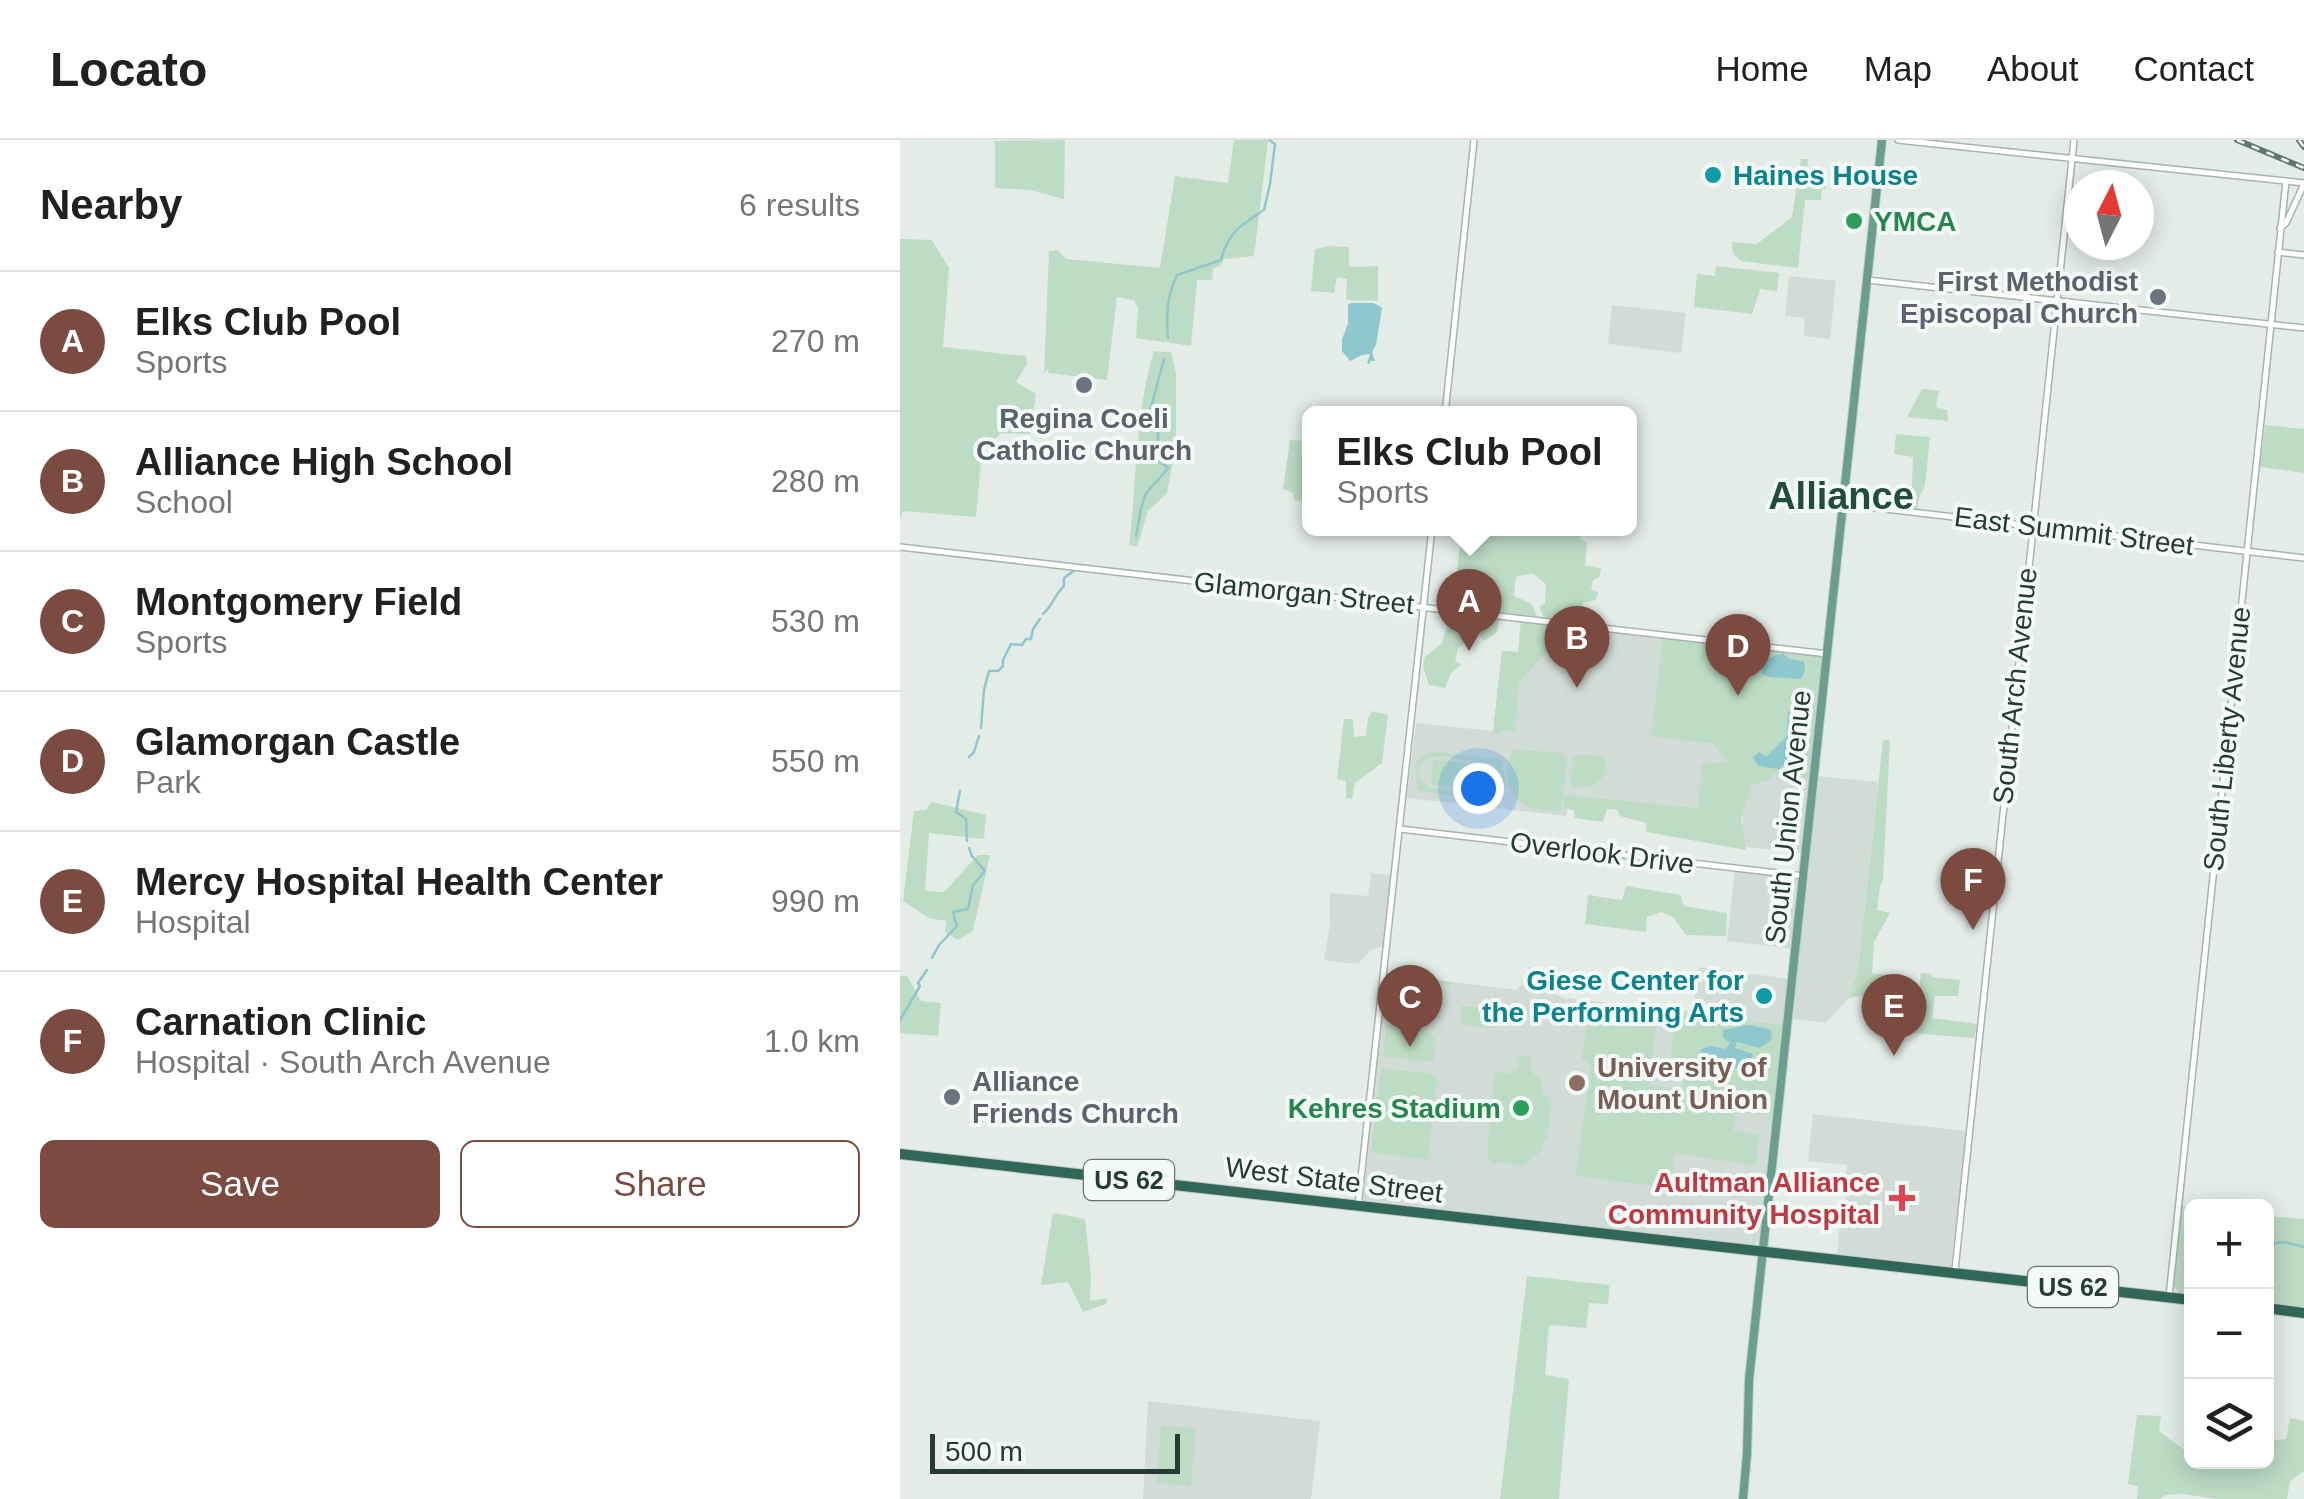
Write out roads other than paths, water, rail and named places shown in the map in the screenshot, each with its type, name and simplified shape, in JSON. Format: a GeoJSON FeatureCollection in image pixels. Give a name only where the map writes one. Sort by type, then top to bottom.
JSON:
{"type":"FeatureCollection","features":[{"type":"Feature","properties":{"kind":"highway","name":"West State Street"},"geometry":{"type":"LineString","coordinates":[[900,1154],[1762,1252]]}},
{"type":"Feature","properties":{"kind":"highway","name":"US 62"},"geometry":{"type":"LineString","coordinates":[[1762,1252],[2184,1299]]}},
{"type":"Feature","properties":{"kind":"highway"},"geometry":{"type":"LineString","coordinates":[[2274,1309],[2304,1312]]}},
{"type":"Feature","properties":{"kind":"main road","name":"South Union Avenue"},"geometry":{"type":"LineString","coordinates":[[1743,1499],[1762,1252],[1882,140]]}},
{"type":"Feature","properties":{"kind":"street"},"geometry":{"type":"LineString","coordinates":[[1445,406],[1474,140]]}},
{"type":"Feature","properties":{"kind":"street"},"geometry":{"type":"LineString","coordinates":[[1898,140],[2304,184],[2280,228]]}},
{"type":"Feature","properties":{"kind":"street","name":"South Arch Avenue"},"geometry":{"type":"LineString","coordinates":[[1954,1273],[2074,140]]}},
{"type":"Feature","properties":{"kind":"street","name":"South Liberty Avenue"},"geometry":{"type":"LineString","coordinates":[[2169,1298],[2286,181]]}},
{"type":"Feature","properties":{"kind":"street"},"geometry":{"type":"LineString","coordinates":[[2278,252],[2304,255]]}},
{"type":"Feature","properties":{"kind":"street"},"geometry":{"type":"LineString","coordinates":[[1867,280],[2304,328]]}},
{"type":"Feature","properties":{"kind":"street","name":"East Summit Street"},"geometry":{"type":"LineString","coordinates":[[1843,504],[2304,558]]}},
{"type":"Feature","properties":{"kind":"street"},"geometry":{"type":"LineString","coordinates":[[1358,1206],[1431,536]]}},
{"type":"Feature","properties":{"kind":"street","name":"Glamorgan Street"},"geometry":{"type":"LineString","coordinates":[[900,547],[1828,654]]}},
{"type":"Feature","properties":{"kind":"street","name":"Overlook Drive"},"geometry":{"type":"LineString","coordinates":[[1400,829],[1804,876]]}},
{"type":"Feature","properties":{"kind":"water"},"geometry":{"type":"Polygon","coordinates":[[[1374,303],[1382,308],[1372,352],[1375,361],[1369,364],[1370,354],[1350,361],[1342,351],[1348,304],[1374,303]]]}},
{"type":"Feature","properties":{"kind":"water"},"geometry":{"type":"Polygon","coordinates":[[[1783,653],[1789,659],[1804,661],[1801,679],[1762,674],[1766,662],[1783,653]]]}},
{"type":"Feature","properties":{"kind":"water"},"geometry":{"type":"Polygon","coordinates":[[[1790,710],[1810,712],[1802,744],[1779,769],[1758,766],[1753,757],[1759,752],[1766,757],[1786,737],[1790,710]]]}},
{"type":"Feature","properties":{"kind":"water"},"geometry":{"type":"Polygon","coordinates":[[[1749,1025],[1769,1029],[1771,1040],[1760,1048],[1737,1042],[1735,1048],[1753,1054],[1750,1067],[1714,1075],[1703,1061],[1702,1049],[1726,1049],[1730,1043],[1723,1037],[1723,1030],[1749,1025]]]}},
{"type":"Feature","properties":{"kind":"waterway"},"geometry":{"type":"LineString","coordinates":[[1168,338],[1168,306],[1177,275],[1221,260],[1236,230],[1264,210],[1275,144],[1269,140]]}},
{"type":"Feature","properties":{"kind":"waterway"},"geometry":{"type":"LineString","coordinates":[[1136,536],[1146,494],[1168,468],[1154,457],[1158,425],[1149,415],[1164,359]]}},
{"type":"Feature","properties":{"kind":"waterway"},"geometry":{"type":"LineString","coordinates":[[1043,614],[1064,586],[1064,578],[1075,570]]}},
{"type":"Feature","properties":{"kind":"waterway"},"geometry":{"type":"LineString","coordinates":[[981,728],[989,671],[998,671],[1003,666],[1011,644],[1022,645],[1031,639],[1040,619]]}},
{"type":"Feature","properties":{"kind":"waterway"},"geometry":{"type":"LineString","coordinates":[[969,757],[979,736]]}},
{"type":"Feature","properties":{"kind":"waterway"},"geometry":{"type":"LineString","coordinates":[[960,791],[956,812],[966,819],[967,841]]}},
{"type":"Feature","properties":{"kind":"waterway"},"geometry":{"type":"LineString","coordinates":[[932,958],[957,926],[953,912],[968,909],[973,885],[985,871],[969,848]]}},
{"type":"Feature","properties":{"kind":"waterway"},"geometry":{"type":"LineString","coordinates":[[900,1020],[927,970]]}},
{"type":"Feature","properties":{"kind":"waterway"},"geometry":{"type":"LineString","coordinates":[[2274,1243],[2304,1247]]}},
{"type":"Feature","properties":{"kind":"railway"},"geometry":{"type":"LineString","coordinates":[[2237,140],[2304,168]]}},
{"type":"Feature","properties":{"kind":"railway"},"geometry":{"type":"LineString","coordinates":[[2299,140],[2304,147]]}},
{"type":"Feature","properties":{"kind":"place","name":"Haines House"},"geometry":{"type":"Point","coordinates":[1713,175]}},
{"type":"Feature","properties":{"kind":"place","name":"YMCA"},"geometry":{"type":"Point","coordinates":[1854,221]}},
{"type":"Feature","properties":{"kind":"place","name":"First Methodist Episcopal Church"},"geometry":{"type":"Point","coordinates":[2158,297]}},
{"type":"Feature","properties":{"kind":"place","name":"Regina Coeli Catholic Church"},"geometry":{"type":"Point","coordinates":[1084,385]}},
{"type":"Feature","properties":{"kind":"place","name":"Elks Club Pool"},"geometry":{"type":"Point","coordinates":[1469,651]}},
{"type":"Feature","properties":{"kind":"place","name":"Alliance High School"},"geometry":{"type":"Point","coordinates":[1577,688]}},
{"type":"Feature","properties":{"kind":"place","name":"Glamorgan Castle"},"geometry":{"type":"Point","coordinates":[1738,696]}},
{"type":"Feature","properties":{"kind":"place","name":"Carnation Clinic"},"geometry":{"type":"Point","coordinates":[1973,930]}},
{"type":"Feature","properties":{"kind":"place","name":"Giese Center for the Performing Arts"},"geometry":{"type":"Point","coordinates":[1764,996]}},
{"type":"Feature","properties":{"kind":"place","name":"Montgomery Field"},"geometry":{"type":"Point","coordinates":[1410,1047]}},
{"type":"Feature","properties":{"kind":"place","name":"Mercy Hospital Health Center"},"geometry":{"type":"Point","coordinates":[1894,1056]}},
{"type":"Feature","properties":{"kind":"place","name":"University of Mount Union"},"geometry":{"type":"Point","coordinates":[1577,1083]}},
{"type":"Feature","properties":{"kind":"place","name":"Alliance Friends Church"},"geometry":{"type":"Point","coordinates":[952,1097]}},
{"type":"Feature","properties":{"kind":"place","name":"Kehres Stadium"},"geometry":{"type":"Point","coordinates":[1521,1108]}},
{"type":"Feature","properties":{"kind":"place","name":"Aultman Alliance Community Hospital"},"geometry":{"type":"Point","coordinates":[1902,1198]}},
{"type":"Feature","properties":{"kind":"district","name":"Alliance"},"geometry":{"type":"Point","coordinates":[1841,496]}}]}
